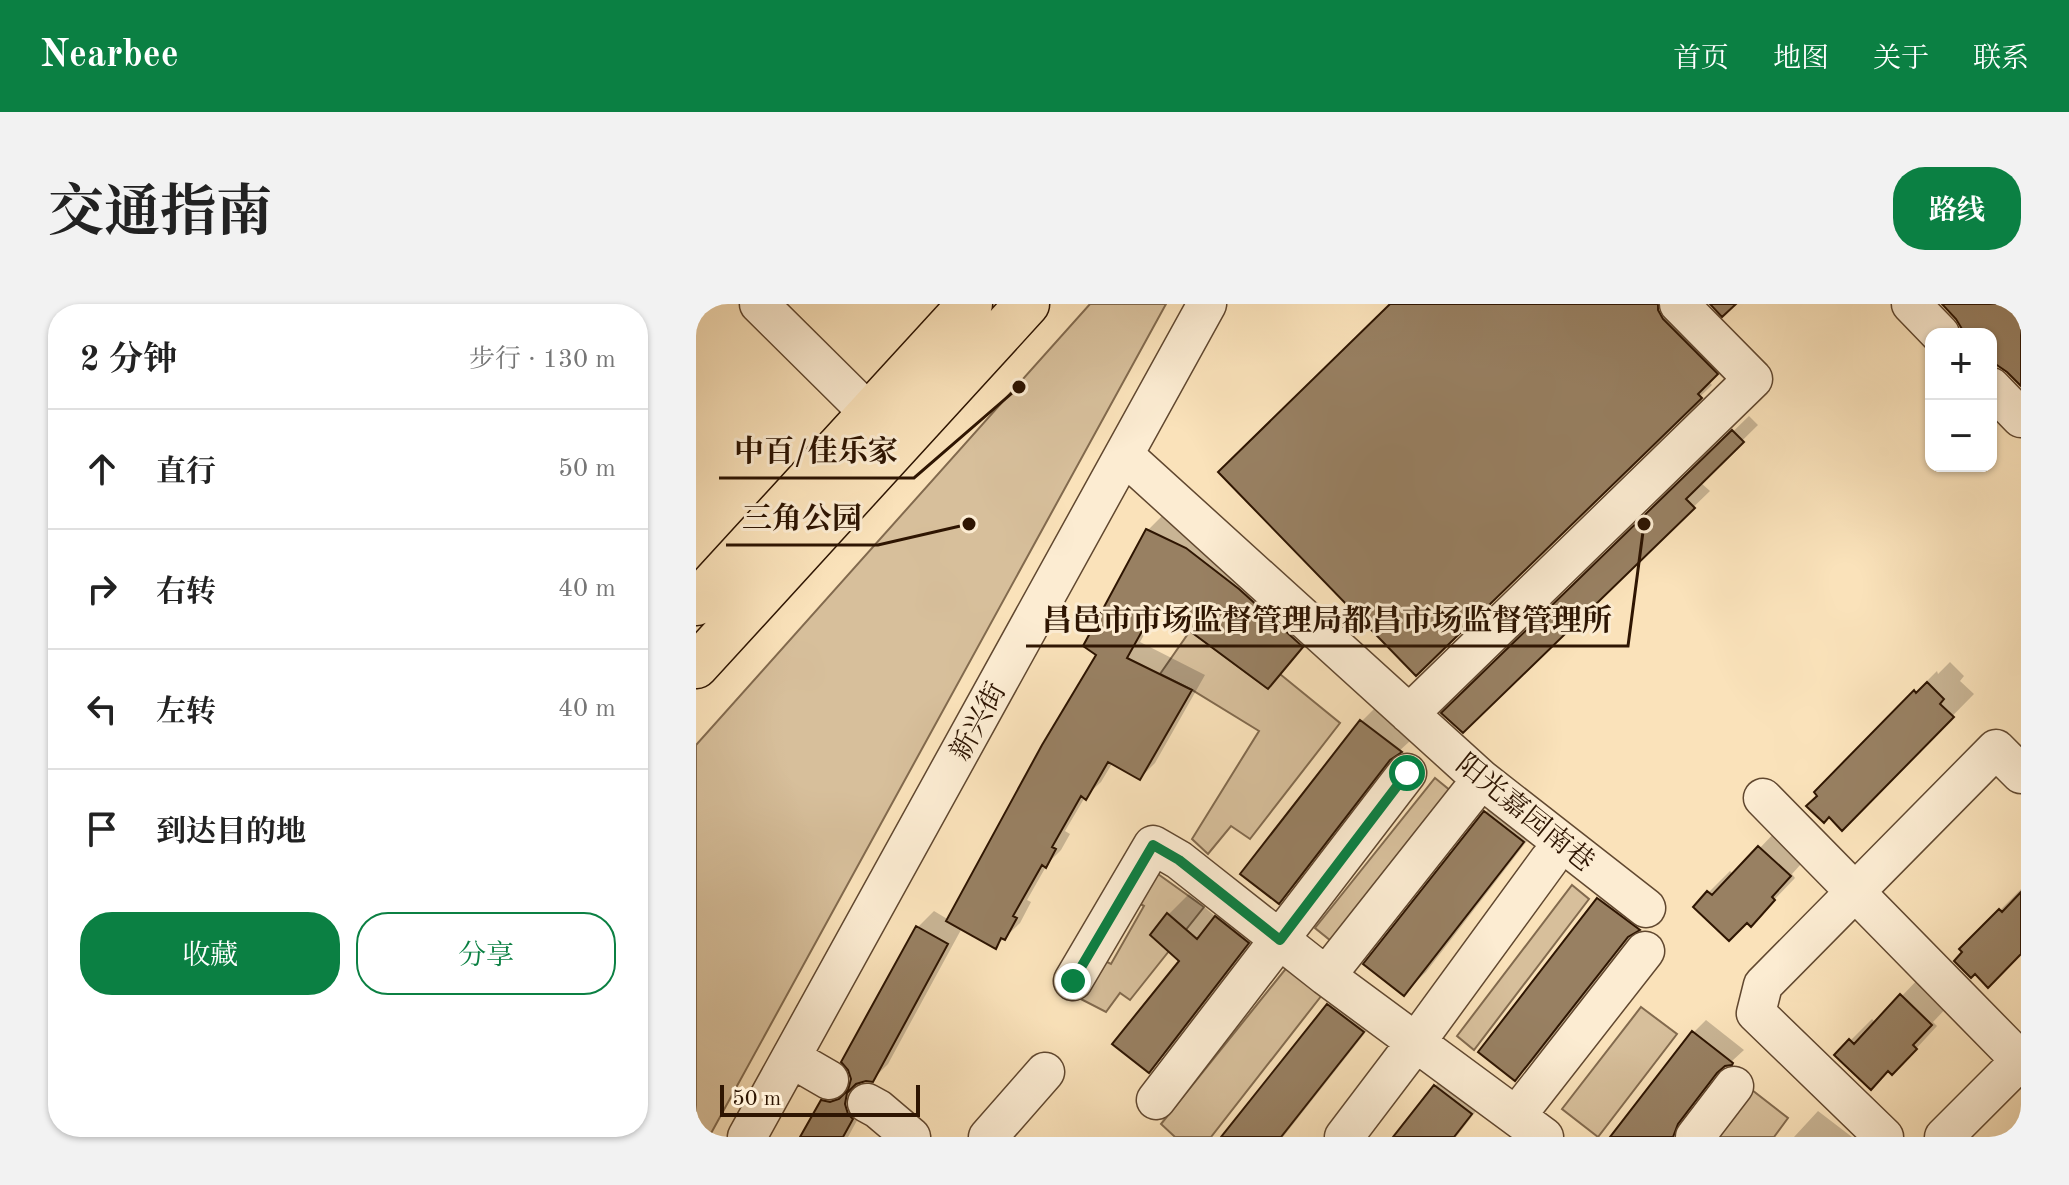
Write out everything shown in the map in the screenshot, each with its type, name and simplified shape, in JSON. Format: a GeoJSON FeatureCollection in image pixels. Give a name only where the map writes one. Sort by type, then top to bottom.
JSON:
{"type":"FeatureCollection","features":[{"type":"Feature","properties":{"kind":"main road"},"geometry":{"type":"LineString","coordinates":[[696,603],[970,304]]}},
{"type":"Feature","properties":{"kind":"main road"},"geometry":{"type":"LineString","coordinates":[[696,666],[1027,304]]}},
{"type":"Feature","properties":{"kind":"street"},"geometry":{"type":"LineString","coordinates":[[759,304],[870,414]]}},
{"type":"Feature","properties":{"kind":"street","name":"新兴街"},"geometry":{"type":"LineString","coordinates":[[747,1137],[1207,304]]}},
{"type":"Feature","properties":{"kind":"street"},"geometry":{"type":"LineString","coordinates":[[1409,714],[1753,379],[1679,304]]}},
{"type":"Feature","properties":{"kind":"street"},"geometry":{"type":"LineString","coordinates":[[1911,304],[1934,328]]}},
{"type":"Feature","properties":{"kind":"street"},"geometry":{"type":"LineString","coordinates":[[1997,393],[2021,418]]}},
{"type":"Feature","properties":{"kind":"street","name":"阳光嘉园南巷"},"geometry":{"type":"LineString","coordinates":[[1124,455],[1409,714],[1475,787],[1646,908]]}},
{"type":"Feature","properties":{"kind":"street"},"geometry":{"type":"LineString","coordinates":[[1884,1137],[1756,1013],[1763,985],[1996,749],[2021,774]]}},
{"type":"Feature","properties":{"kind":"street"},"geometry":{"type":"LineString","coordinates":[[1156,1100],[1407,773]]}},
{"type":"Feature","properties":{"kind":"street"},"geometry":{"type":"LineString","coordinates":[[1326,976],[1475,787]]}},
{"type":"Feature","properties":{"kind":"street"},"geometry":{"type":"LineString","coordinates":[[1763,798],[2021,1060],[1944,1137]]}},
{"type":"Feature","properties":{"kind":"street"},"geometry":{"type":"LineString","coordinates":[[1073,981],[1153,845],[1179,860],[1326,976],[1530,1126],[1645,951]]}},
{"type":"Feature","properties":{"kind":"street"},"geometry":{"type":"LineString","coordinates":[[1344,1137],[1549,860]]}},
{"type":"Feature","properties":{"kind":"street"},"geometry":{"type":"LineString","coordinates":[[791,1058],[829,1080]]}},
{"type":"Feature","properties":{"kind":"street"},"geometry":{"type":"LineString","coordinates":[[988,1137],[1045,1072]]}},
{"type":"Feature","properties":{"kind":"street"},"geometry":{"type":"LineString","coordinates":[[1695,1137],[1734,1086]]}},
{"type":"Feature","properties":{"kind":"street"},"geometry":{"type":"LineString","coordinates":[[867,1103],[911,1137]]}},
{"type":"Feature","properties":{"kind":"shaded area"},"geometry":{"type":"Polygon","coordinates":[[[1090,304],[1166,304],[709,1137],[696,1137],[696,745],[1090,304]]]}},
{"type":"Feature","properties":{"kind":"shaded area"},"geometry":{"type":"Polygon","coordinates":[[[1190,631],[1267,688],[1280,674],[1340,723],[1250,839],[1231,826],[1208,854],[1192,839],[1259,731],[1160,674],[1190,631]]]}},
{"type":"Feature","properties":{"kind":"shaded area"},"geometry":{"type":"Polygon","coordinates":[[[1435,778],[1457,796],[1336,945],[1315,928],[1435,778]]]}},
{"type":"Feature","properties":{"kind":"shaded area"},"geometry":{"type":"Polygon","coordinates":[[[1151,869],[1204,907],[1130,1000],[1120,993],[1106,1012],[1075,996],[1097,957],[1111,964],[1144,906],[1133,900],[1151,869]]]}},
{"type":"Feature","properties":{"kind":"shaded area"},"geometry":{"type":"Polygon","coordinates":[[[1572,885],[1589,899],[1474,1050],[1457,1036],[1572,885]]]}},
{"type":"Feature","properties":{"kind":"shaded area"},"geometry":{"type":"Polygon","coordinates":[[[1288,966],[1322,995],[1211,1137],[1175,1137],[1161,1124],[1288,966]]]}},
{"type":"Feature","properties":{"kind":"shaded area"},"geometry":{"type":"Polygon","coordinates":[[[1641,1007],[1677,1034],[1598,1137],[1562,1109],[1641,1007]]]}},
{"type":"Feature","properties":{"kind":"shaded area"},"geometry":{"type":"Polygon","coordinates":[[[1752,1090],[1788,1118],[1774,1137],[1716,1137],[1752,1090]]]}},
{"type":"Feature","properties":{"kind":"building"},"geometry":{"type":"Polygon","coordinates":[[[1390,304],[1658,304],[1663,319],[1718,374],[1698,394],[1702,398],[1416,676],[1218,472],[1390,304]]]}},
{"type":"Feature","properties":{"kind":"building"},"geometry":{"type":"Polygon","coordinates":[[[1710,304],[1736,304],[1722,317],[1710,304]]]}},
{"type":"Feature","properties":{"kind":"building"},"geometry":{"type":"Polygon","coordinates":[[[1942,304],[2021,304],[2021,386],[1997,365],[1997,328],[1961,328],[1942,304]]]}},
{"type":"Feature","properties":{"kind":"building"},"geometry":{"type":"Polygon","coordinates":[[[1732,430],[1744,442],[1686,499],[1695,508],[1463,733],[1441,713],[1732,430]]]}},
{"type":"Feature","properties":{"kind":"building"},"geometry":{"type":"Polygon","coordinates":[[[1146,529],[1186,548],[1239,589],[1303,647],[1268,689],[1156,606],[1127,658],[1192,690],[1140,780],[1108,762],[1086,800],[1081,796],[1052,847],[1056,849],[1046,868],[1042,865],[1013,916],[1017,918],[1005,940],[1001,938],[996,949],[946,921],[1042,745],[1096,655],[1083,646],[1146,529]]]}},
{"type":"Feature","properties":{"kind":"building"},"geometry":{"type":"Polygon","coordinates":[[[1927,682],[1944,699],[1940,704],[1954,717],[1842,831],[1829,817],[1824,823],[1806,806],[1817,796],[1814,792],[1914,690],[1916,693],[1927,682]]]}},
{"type":"Feature","properties":{"kind":"building"},"geometry":{"type":"Polygon","coordinates":[[[1360,720],[1402,752],[1390,760],[1279,904],[1240,874],[1360,720]]]}},
{"type":"Feature","properties":{"kind":"building"},"geometry":{"type":"Polygon","coordinates":[[[1484,811],[1524,842],[1404,996],[1363,964],[1484,811]]]}},
{"type":"Feature","properties":{"kind":"building"},"geometry":{"type":"Polygon","coordinates":[[[1758,846],[1791,876],[1751,927],[1747,923],[1729,941],[1693,907],[1707,891],[1712,895],[1758,846]]]}},
{"type":"Feature","properties":{"kind":"building"},"geometry":{"type":"Polygon","coordinates":[[[2021,892],[2021,954],[1988,988],[1975,974],[1971,978],[1954,961],[1962,952],[1959,949],[2021,892]]]}},
{"type":"Feature","properties":{"kind":"building"},"geometry":{"type":"Polygon","coordinates":[[[1597,898],[1640,930],[1628,937],[1515,1081],[1478,1052],[1597,898]]]}},
{"type":"Feature","properties":{"kind":"building"},"geometry":{"type":"Polygon","coordinates":[[[1167,913],[1197,939],[1215,916],[1249,943],[1149,1073],[1112,1044],[1179,961],[1150,935],[1167,913]]]}},
{"type":"Feature","properties":{"kind":"building"},"geometry":{"type":"Polygon","coordinates":[[[916,926],[948,944],[873,1082],[856,1084],[847,1093],[845,1104],[853,1119],[843,1137],[800,1137],[821,1100],[830,1102],[839,1099],[848,1090],[851,1079],[841,1062],[916,926]]]}},
{"type":"Feature","properties":{"kind":"building"},"geometry":{"type":"Polygon","coordinates":[[[1900,994],[1932,1025],[1913,1045],[1917,1049],[1892,1075],[1888,1071],[1871,1090],[1834,1055],[1849,1039],[1854,1044],[1900,994]]]}},
{"type":"Feature","properties":{"kind":"building"},"geometry":{"type":"Polygon","coordinates":[[[1327,1004],[1364,1032],[1281,1137],[1221,1137],[1327,1004]]]}},
{"type":"Feature","properties":{"kind":"building"},"geometry":{"type":"Polygon","coordinates":[[[1692,1031],[1732,1065],[1725,1066],[1717,1073],[1678,1124],[1673,1137],[1610,1137],[1692,1031]]]}},
{"type":"Feature","properties":{"kind":"building"},"geometry":{"type":"Polygon","coordinates":[[[1434,1085],[1472,1114],[1454,1137],[1393,1137],[1434,1085]]]}},
{"type":"Feature","properties":{"kind":"place","name":"中百/佳乐家"},"geometry":{"type":"Point","coordinates":[1019,387]}},
{"type":"Feature","properties":{"kind":"place","name":"三角公园"},"geometry":{"type":"Point","coordinates":[969,524]}},
{"type":"Feature","properties":{"kind":"place","name":"昌邑市市场监督管理局都昌市场监督管理所"},"geometry":{"type":"Point","coordinates":[1644,524]}},
{"type":"Feature","properties":{"kind":"route"},"geometry":{"type":"LineString","coordinates":[[1073,981],[1153,845],[1179,860],[1280,940],[1407,773]]}}]}
